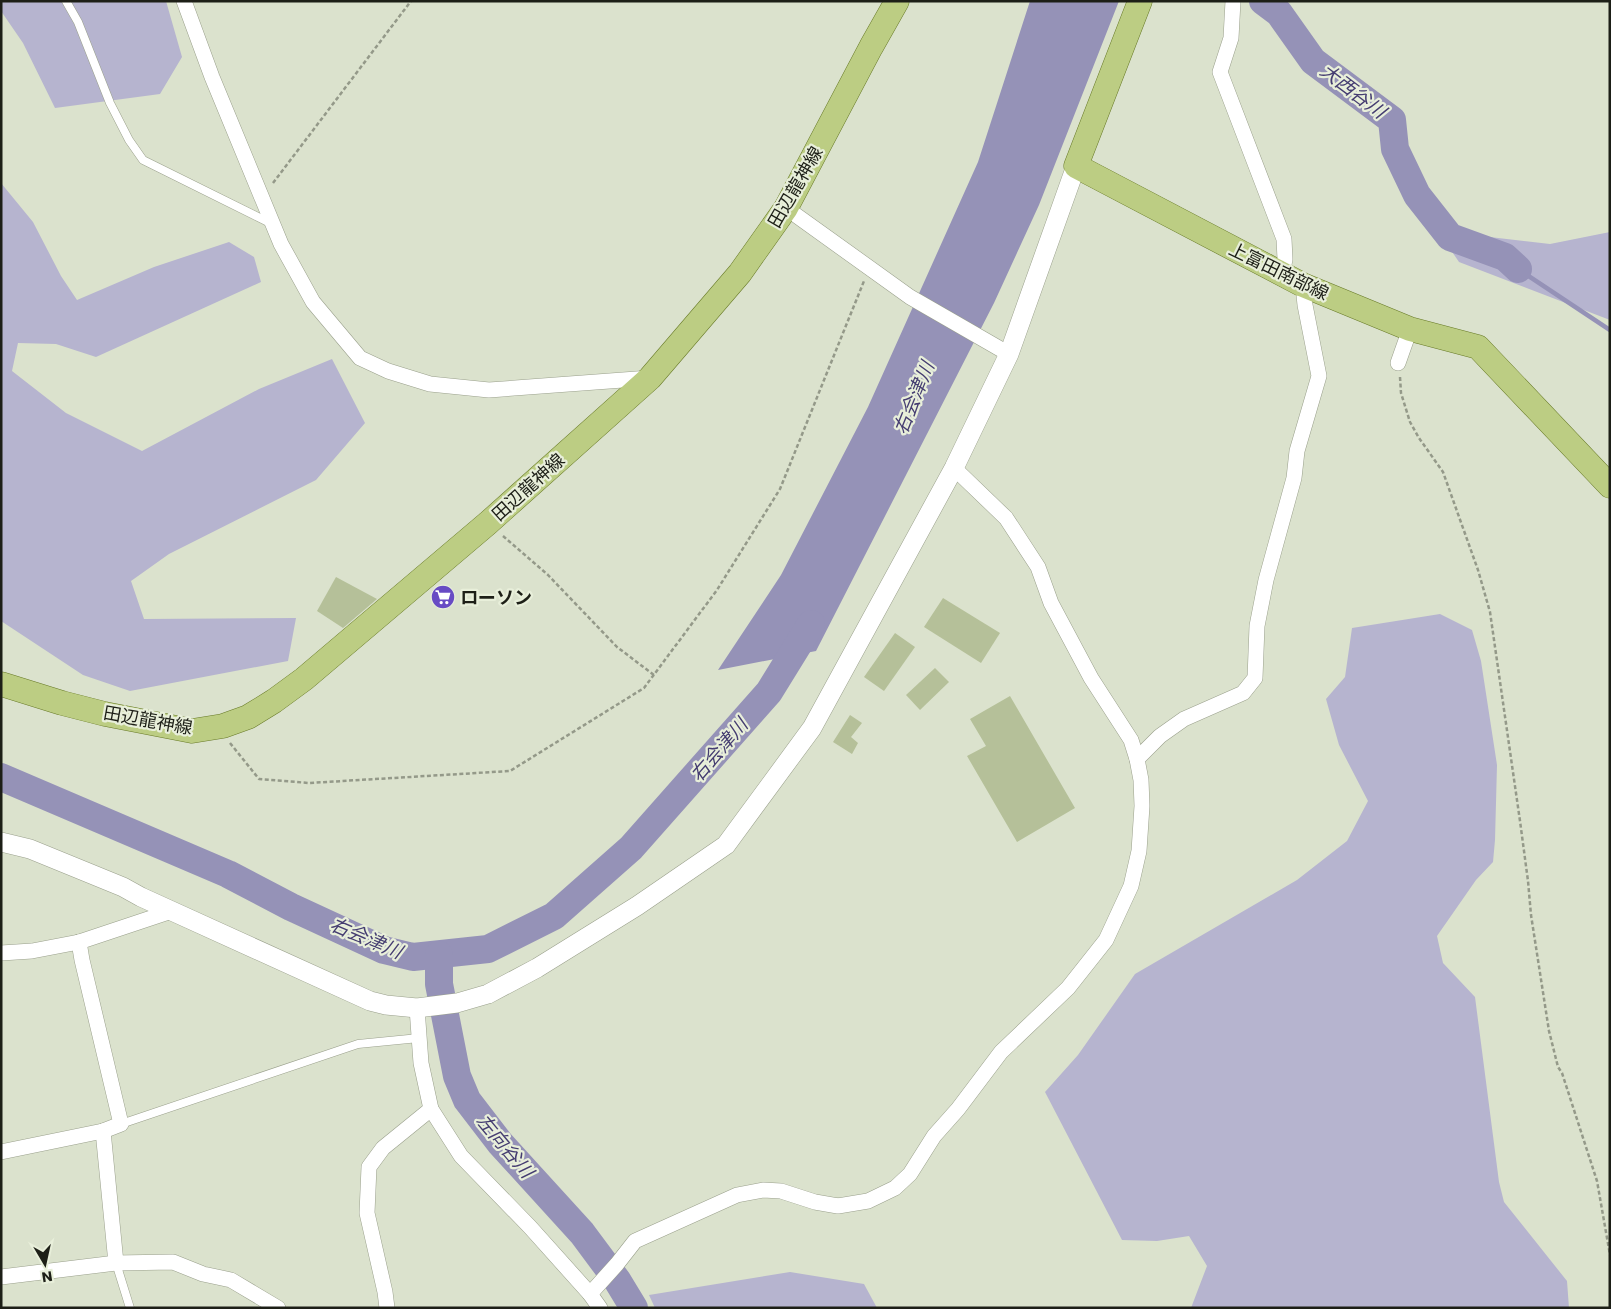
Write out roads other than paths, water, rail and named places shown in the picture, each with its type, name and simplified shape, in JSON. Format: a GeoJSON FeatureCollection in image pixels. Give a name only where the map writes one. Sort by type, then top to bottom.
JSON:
{"type":"FeatureCollection","features":[{"type":"Feature","properties":{"kind":"main road","name":"田辺龍神線"},"geometry":{"type":"LineString","coordinates":[[1,684],[62,703],[192,731],[223,726],[248,717],[304,679],[488,523],[650,378],[740,274],[786,208],[897,1]]}},
{"type":"Feature","properties":{"kind":"main road"},"geometry":{"type":"LineString","coordinates":[[1076,166],[1140,1]]}},
{"type":"Feature","properties":{"kind":"main road","name":"上富田南部線"},"geometry":{"type":"LineString","coordinates":[[1076,166],[1293,280],[1410,329],[1478,347],[1610,486]]}},
{"type":"Feature","properties":{"kind":"street"},"geometry":{"type":"LineString","coordinates":[[184,1],[212,77],[272,224],[295,271],[313,302],[360,358],[388,371],[430,384],[489,390],[650,378]]}},
{"type":"Feature","properties":{"kind":"street"},"geometry":{"type":"LineString","coordinates":[[1137,759],[1160,736],[1184,719],[1243,693],[1255,678],[1258,626],[1266,580],[1294,478],[1297,451],[1320,376],[1305,305],[1285,259],[1284,239],[1220,72],[1230,38],[1232,1]]}},
{"type":"Feature","properties":{"kind":"street"},"geometry":{"type":"LineString","coordinates":[[1,842],[30,849],[123,887],[141,897],[370,1000],[386,1005],[421,1007],[457,1003],[488,994],[537,968],[637,906],[726,845],[812,728],[954,468],[1009,354],[1076,166]]}},
{"type":"Feature","properties":{"kind":"street"},"geometry":{"type":"LineString","coordinates":[[786,208],[910,297],[1009,354]]}},
{"type":"Feature","properties":{"kind":"street"},"geometry":{"type":"LineString","coordinates":[[1398,363],[1410,329]]}},
{"type":"Feature","properties":{"kind":"street"},"geometry":{"type":"LineString","coordinates":[[590,1294],[635,1241],[737,1195],[763,1190],[781,1191],[815,1202],[838,1206],[868,1201],[895,1188],[910,1174],[934,1136],[958,1109],[1002,1052],[1068,988],[1106,940],[1131,886],[1139,851],[1142,806],[1141,780],[1131,740],[1090,678],[1051,603],[1038,567],[1006,518],[954,468]]}},
{"type":"Feature","properties":{"kind":"street"},"geometry":{"type":"LineString","coordinates":[[1,953],[32,951],[79,942],[172,911]]}},
{"type":"Feature","properties":{"kind":"street"},"geometry":{"type":"LineString","coordinates":[[1,1152],[103,1131],[122,1124],[79,942]]}},
{"type":"Feature","properties":{"kind":"street"},"geometry":{"type":"LineString","coordinates":[[421,1007],[419,1038],[421,1063],[431,1109],[461,1156],[530,1227],[590,1294],[600,1308]]}},
{"type":"Feature","properties":{"kind":"street"},"geometry":{"type":"LineString","coordinates":[[387,1308],[367,1212],[368,1167],[383,1148],[431,1109]]}},
{"type":"Feature","properties":{"kind":"street"},"geometry":{"type":"LineString","coordinates":[[103,1131],[116,1263]]}},
{"type":"Feature","properties":{"kind":"street"},"geometry":{"type":"LineString","coordinates":[[1,1277],[116,1263],[173,1262],[203,1274],[231,1280],[278,1308]]}},
{"type":"Feature","properties":{"kind":"lane"},"geometry":{"type":"LineString","coordinates":[[66,1],[78,22],[110,103],[129,140],[143,160],[272,224]]}},
{"type":"Feature","properties":{"kind":"lane"},"geometry":{"type":"LineString","coordinates":[[122,1124],[358,1044],[419,1038]]}},
{"type":"Feature","properties":{"kind":"lane"},"geometry":{"type":"LineString","coordinates":[[116,1263],[130,1308]]}},
{"type":"Feature","properties":{"kind":"water"},"geometry":{"type":"Polygon","coordinates":[[[1030,1],[1119,1],[1039,205],[994,303],[816,651],[718,670],[781,575],[868,407],[978,162],[1030,1]]]}},
{"type":"Feature","properties":{"kind":"waterway","name":"大西谷川"},"geometry":{"type":"LineString","coordinates":[[1263,1],[1279,13],[1313,61],[1392,120],[1395,149],[1417,195],[1450,237],[1505,257],[1518,269]]}},
{"type":"Feature","properties":{"kind":"waterway","name":"大西谷川"},"geometry":{"type":"LineString","coordinates":[[1518,269],[1610,330]]}},
{"type":"Feature","properties":{"kind":"waterway","name":"右会津川"},"geometry":{"type":"LineString","coordinates":[[1,777],[228,874],[291,907],[384,950],[413,957],[488,949],[554,916],[631,848],[769,692],[811,624]]}},
{"type":"Feature","properties":{"kind":"waterway","name":"左向谷川"},"geometry":{"type":"LineString","coordinates":[[439,955],[439,984],[457,1076],[467,1100],[500,1143],[582,1233],[617,1280],[634,1308]]}},
{"type":"Feature","properties":{"kind":"place","name":"ローソン"},"geometry":{"type":"Point","coordinates":[443,597]}}]}
